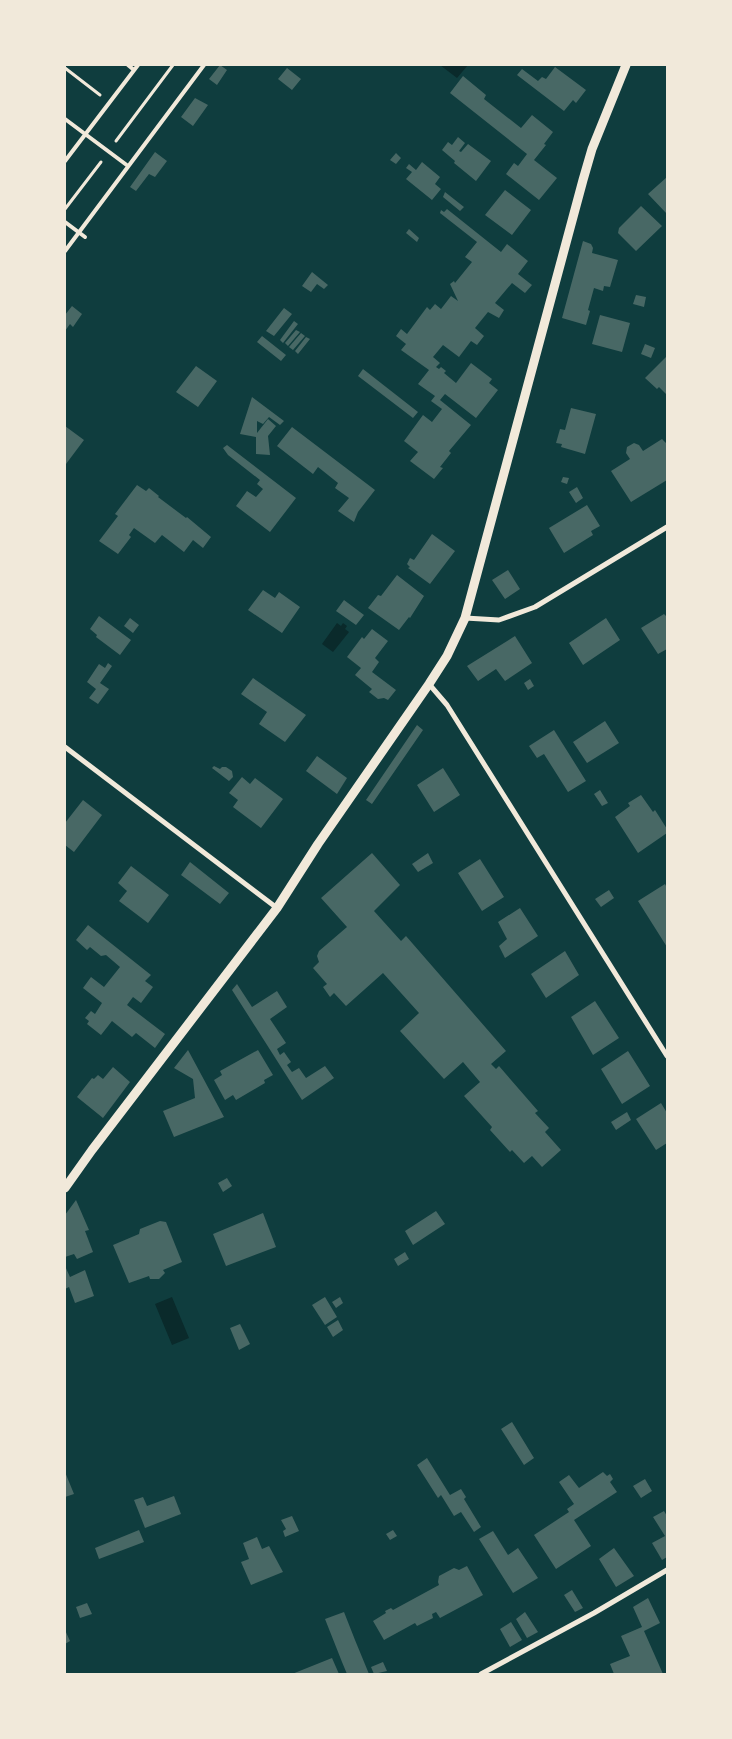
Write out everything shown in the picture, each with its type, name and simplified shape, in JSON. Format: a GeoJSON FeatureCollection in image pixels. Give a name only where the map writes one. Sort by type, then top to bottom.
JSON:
{"type":"FeatureCollection","features":[{"type":"Feature","properties":{"kind":"street"},"geometry":{"type":"LineString","coordinates":[[65,1188],[277,908],[318,844],[447,656],[465,618],[592,150],[626,65]]}},
{"type":"Feature","properties":{"kind":"street"},"geometry":{"type":"LineString","coordinates":[[465,618],[499,620],[535,607],[667,527]]}},
{"type":"Feature","properties":{"kind":"street"},"geometry":{"type":"LineString","coordinates":[[428,684],[447,705],[667,1056]]}},
{"type":"Feature","properties":{"kind":"street"},"geometry":{"type":"LineString","coordinates":[[65,747],[277,908]]}},
{"type":"Feature","properties":{"kind":"street"},"geometry":{"type":"LineString","coordinates":[[481,1674],[594,1613],[667,1570]]}},
{"type":"Feature","properties":{"kind":"lane"},"geometry":{"type":"LineString","coordinates":[[128,65],[134,70]]}},
{"type":"Feature","properties":{"kind":"lane"},"geometry":{"type":"LineString","coordinates":[[65,161],[138,65]]}},
{"type":"Feature","properties":{"kind":"lane"},"geometry":{"type":"LineString","coordinates":[[65,251],[204,65]]}},
{"type":"Feature","properties":{"kind":"lane"},"geometry":{"type":"LineString","coordinates":[[65,119],[128,166]]}},
{"type":"Feature","properties":{"kind":"lane"},"geometry":{"type":"LineString","coordinates":[[65,222],[85,237]]}},
{"type":"Feature","properties":{"kind":"path"},"geometry":{"type":"LineString","coordinates":[[65,209],[173,65]]}},
{"type":"Feature","properties":{"kind":"path"},"geometry":{"type":"LineString","coordinates":[[65,68],[110,102]]}},
{"type":"Feature","properties":{"kind":"water"},"geometry":{"type":"Polygon","coordinates":[[[440,65],[468,65],[457,78],[440,65]]]}},
{"type":"Feature","properties":{"kind":"water"},"geometry":{"type":"Polygon","coordinates":[[[337,623],[341,626],[343,623],[347,626],[345,629],[349,632],[333,652],[322,644],[337,623]]]}},
{"type":"Feature","properties":{"kind":"water"},"geometry":{"type":"Polygon","coordinates":[[[172,1297],[189,1338],[172,1345],[155,1304],[172,1297]]]}},
{"type":"Feature","properties":{"kind":"building"},"geometry":{"type":"Polygon","coordinates":[[[220,65],[227,70],[217,85],[209,79],[220,65]]]}},
{"type":"Feature","properties":{"kind":"building"},"geometry":{"type":"Polygon","coordinates":[[[555,67],[586,90],[576,103],[573,100],[564,111],[517,75],[522,69],[538,81],[542,77],[546,79],[555,67]]]}},
{"type":"Feature","properties":{"kind":"building"},"geometry":{"type":"Polygon","coordinates":[[[287,68],[301,79],[292,90],[278,79],[287,68]]]}},
{"type":"Feature","properties":{"kind":"building"},"geometry":{"type":"Polygon","coordinates":[[[463,76],[486,95],[484,99],[521,128],[532,115],[553,132],[544,144],[546,145],[534,160],[557,178],[539,200],[506,174],[514,163],[518,166],[527,154],[450,93],[463,76]]]}},
{"type":"Feature","properties":{"kind":"building"},"geometry":{"type":"Polygon","coordinates":[[[195,98],[208,105],[193,126],[181,117],[195,98]]]}},
{"type":"Feature","properties":{"kind":"building"},"geometry":{"type":"Polygon","coordinates":[[[458,137],[465,143],[459,151],[461,152],[468,144],[491,161],[476,181],[454,163],[455,161],[442,150],[448,142],[452,145],[458,137]]]}},
{"type":"Feature","properties":{"kind":"building"},"geometry":{"type":"Polygon","coordinates":[[[155,152],[167,161],[155,177],[149,174],[136,191],[130,187],[155,152]]]}},
{"type":"Feature","properties":{"kind":"building"},"geometry":{"type":"Polygon","coordinates":[[[396,153],[401,158],[396,164],[390,160],[396,153]]]}},
{"type":"Feature","properties":{"kind":"building"},"geometry":{"type":"Polygon","coordinates":[[[422,162],[440,177],[435,184],[441,189],[432,200],[406,179],[412,172],[406,168],[409,164],[416,170],[422,162]]]}},
{"type":"Feature","properties":{"kind":"building"},"geometry":{"type":"Polygon","coordinates":[[[667,177],[667,214],[648,194],[667,177]]]}},
{"type":"Feature","properties":{"kind":"building"},"geometry":{"type":"Polygon","coordinates":[[[505,190],[531,210],[512,235],[485,215],[505,190]]]}},
{"type":"Feature","properties":{"kind":"building"},"geometry":{"type":"Polygon","coordinates":[[[445,192],[464,207],[460,211],[443,197],[445,192]]]}},
{"type":"Feature","properties":{"kind":"building"},"geometry":{"type":"Polygon","coordinates":[[[641,206],[662,226],[636,251],[618,233],[619,228],[641,206]]]}},
{"type":"Feature","properties":{"kind":"building"},"geometry":{"type":"Polygon","coordinates":[[[447,209],[501,252],[507,244],[528,261],[518,274],[532,285],[525,293],[512,283],[495,303],[504,310],[499,318],[488,312],[475,328],[484,336],[477,345],[471,341],[459,357],[443,345],[433,357],[440,363],[436,367],[439,369],[441,367],[446,371],[444,373],[456,383],[471,363],[492,379],[489,383],[498,390],[476,418],[445,394],[440,400],[471,425],[449,451],[451,453],[440,467],[443,468],[434,479],[410,461],[418,452],[404,441],[423,415],[432,422],[442,409],[431,401],[435,396],[418,384],[429,370],[401,350],[406,344],[396,336],[401,329],[407,334],[427,307],[430,310],[435,304],[441,309],[451,296],[458,301],[450,284],[454,281],[455,283],[472,262],[465,257],[477,242],[440,213],[441,210],[444,212],[447,209]]]}},
{"type":"Feature","properties":{"kind":"building"},"geometry":{"type":"Polygon","coordinates":[[[409,229],[419,238],[417,242],[406,233],[409,229]]]}},
{"type":"Feature","properties":{"kind":"building"},"geometry":{"type":"Polygon","coordinates":[[[583,241],[591,244],[593,248],[592,253],[618,260],[610,287],[604,286],[603,291],[594,288],[586,325],[562,318],[583,241]]]}},
{"type":"Feature","properties":{"kind":"building"},"geometry":{"type":"Polygon","coordinates":[[[312,272],[328,285],[324,289],[317,284],[311,292],[302,286],[312,272]]]}},
{"type":"Feature","properties":{"kind":"building"},"geometry":{"type":"Polygon","coordinates":[[[636,295],[646,297],[644,307],[633,304],[636,295]]]}},
{"type":"Feature","properties":{"kind":"building"},"geometry":{"type":"Polygon","coordinates":[[[72,306],[82,314],[73,327],[70,324],[65,331],[65,315],[72,306]]]}},
{"type":"Feature","properties":{"kind":"building"},"geometry":{"type":"Polygon","coordinates":[[[284,308],[292,314],[274,336],[266,331],[284,308]]]}},
{"type":"Feature","properties":{"kind":"building"},"geometry":{"type":"Polygon","coordinates":[[[600,315],[630,323],[622,352],[592,344],[600,315]]]}},
{"type":"Feature","properties":{"kind":"building"},"geometry":{"type":"Polygon","coordinates":[[[294,321],[298,324],[283,343],[280,340],[294,321]]]}},
{"type":"Feature","properties":{"kind":"building"},"geometry":{"type":"Polygon","coordinates":[[[296,330],[300,332],[288,346],[285,343],[296,330]]]}},
{"type":"Feature","properties":{"kind":"building"},"geometry":{"type":"Polygon","coordinates":[[[301,333],[305,336],[293,350],[289,347],[301,333]]]}},
{"type":"Feature","properties":{"kind":"building"},"geometry":{"type":"Polygon","coordinates":[[[262,336],[286,355],[281,361],[257,342],[262,336]]]}},
{"type":"Feature","properties":{"kind":"building"},"geometry":{"type":"Polygon","coordinates":[[[306,337],[310,339],[298,354],[295,351],[306,337]]]}},
{"type":"Feature","properties":{"kind":"building"},"geometry":{"type":"Polygon","coordinates":[[[645,344],[655,348],[651,358],[641,354],[645,344]]]}},
{"type":"Feature","properties":{"kind":"building"},"geometry":{"type":"Polygon","coordinates":[[[667,356],[667,395],[645,378],[667,356]]]}},
{"type":"Feature","properties":{"kind":"building"},"geometry":{"type":"Polygon","coordinates":[[[196,366],[217,381],[198,407],[176,392],[196,366]]]}},
{"type":"Feature","properties":{"kind":"building"},"geometry":{"type":"Polygon","coordinates":[[[363,369],[418,412],[413,418],[358,376],[363,369]]]}},
{"type":"Feature","properties":{"kind":"building"},"geometry":{"type":"Polygon","coordinates":[[[252,397],[284,421],[280,425],[269,417],[263,424],[257,421],[257,433],[268,419],[276,426],[268,436],[270,455],[256,454],[256,437],[240,434],[252,397]]]}},
{"type":"Feature","properties":{"kind":"building"},"geometry":{"type":"Polygon","coordinates":[[[571,408],[596,414],[585,454],[561,447],[562,444],[556,443],[560,429],[565,430],[571,408]]]}},
{"type":"Feature","properties":{"kind":"building"},"geometry":{"type":"Polygon","coordinates":[[[65,426],[84,440],[66,464],[65,464],[65,426]]]}},
{"type":"Feature","properties":{"kind":"building"},"geometry":{"type":"Polygon","coordinates":[[[292,427],[375,490],[358,512],[354,522],[338,511],[349,498],[335,488],[338,483],[318,467],[313,474],[277,446],[292,427]]]}},
{"type":"Feature","properties":{"kind":"building"},"geometry":{"type":"Polygon","coordinates":[[[662,439],[667,444],[667,480],[631,502],[611,471],[630,459],[626,453],[627,447],[634,443],[639,445],[643,451],[662,439]]]}},
{"type":"Feature","properties":{"kind":"building"},"geometry":{"type":"Polygon","coordinates":[[[227,445],[296,498],[270,532],[236,506],[247,491],[256,497],[263,489],[257,484],[260,480],[228,455],[223,448],[227,445]]]}},
{"type":"Feature","properties":{"kind":"building"},"geometry":{"type":"Polygon","coordinates":[[[563,477],[569,478],[567,484],[561,482],[563,477]]]}},
{"type":"Feature","properties":{"kind":"building"},"geometry":{"type":"Polygon","coordinates":[[[137,485],[146,491],[149,488],[211,537],[203,548],[193,540],[184,552],[162,535],[155,543],[134,528],[129,535],[131,537],[118,554],[99,541],[118,516],[115,514],[137,485]]]}},
{"type":"Feature","properties":{"kind":"building"},"geometry":{"type":"Polygon","coordinates":[[[577,487],[583,498],[576,503],[569,492],[577,487]]]}},
{"type":"Feature","properties":{"kind":"building"},"geometry":{"type":"Polygon","coordinates":[[[587,505],[600,526],[591,531],[593,535],[564,553],[549,528],[587,505]]]}},
{"type":"Feature","properties":{"kind":"building"},"geometry":{"type":"Polygon","coordinates":[[[432,534],[455,551],[430,584],[408,568],[410,567],[407,564],[410,558],[414,560],[432,534]]]}},
{"type":"Feature","properties":{"kind":"building"},"geometry":{"type":"Polygon","coordinates":[[[508,570],[520,589],[505,599],[492,580],[508,570]]]}},
{"type":"Feature","properties":{"kind":"building"},"geometry":{"type":"Polygon","coordinates":[[[397,575],[424,596],[410,618],[399,630],[368,608],[378,595],[381,596],[397,575]]]}},
{"type":"Feature","properties":{"kind":"building"},"geometry":{"type":"Polygon","coordinates":[[[263,590],[275,598],[279,592],[300,607],[282,633],[248,610],[263,590]]]}},
{"type":"Feature","properties":{"kind":"building"},"geometry":{"type":"Polygon","coordinates":[[[344,600],[364,615],[356,625],[336,611],[344,600]]]}},
{"type":"Feature","properties":{"kind":"building"},"geometry":{"type":"Polygon","coordinates":[[[664,614],[667,615],[667,649],[658,654],[641,628],[664,614]]]}},
{"type":"Feature","properties":{"kind":"building"},"geometry":{"type":"Polygon","coordinates":[[[99,616],[131,640],[120,655],[96,637],[97,635],[90,629],[99,616]]]}},
{"type":"Feature","properties":{"kind":"building"},"geometry":{"type":"Polygon","coordinates":[[[130,618],[139,625],[133,633],[124,626],[130,618]]]}},
{"type":"Feature","properties":{"kind":"building"},"geometry":{"type":"Polygon","coordinates":[[[606,618],[620,640],[583,665],[569,643],[606,618]]]}},
{"type":"Feature","properties":{"kind":"building"},"geometry":{"type":"Polygon","coordinates":[[[372,629],[388,641],[375,658],[379,662],[372,672],[396,690],[388,700],[384,698],[378,699],[369,692],[372,689],[355,675],[361,668],[347,657],[362,637],[364,639],[372,629]]]}},
{"type":"Feature","properties":{"kind":"building"},"geometry":{"type":"Polygon","coordinates":[[[515,636],[532,663],[505,681],[496,669],[478,681],[467,666],[515,636]]]}},
{"type":"Feature","properties":{"kind":"building"},"geometry":{"type":"Polygon","coordinates":[[[108,663],[112,666],[100,683],[109,689],[98,704],[89,698],[96,689],[87,682],[99,664],[105,668],[108,663]]]}},
{"type":"Feature","properties":{"kind":"building"},"geometry":{"type":"Polygon","coordinates":[[[253,678],[306,715],[285,742],[259,724],[267,712],[241,694],[253,678]]]}},
{"type":"Feature","properties":{"kind":"building"},"geometry":{"type":"Polygon","coordinates":[[[530,679],[534,686],[528,690],[524,683],[530,679]]]}},
{"type":"Feature","properties":{"kind":"building"},"geometry":{"type":"Polygon","coordinates":[[[605,721],[619,743],[587,763],[573,742],[605,721]]]}},
{"type":"Feature","properties":{"kind":"building"},"geometry":{"type":"Polygon","coordinates":[[[417,725],[423,730],[372,804],[366,800],[417,725]]]}},
{"type":"Feature","properties":{"kind":"building"},"geometry":{"type":"Polygon","coordinates":[[[554,730],[586,781],[568,792],[544,754],[537,758],[529,746],[554,730]]]}},
{"type":"Feature","properties":{"kind":"building"},"geometry":{"type":"Polygon","coordinates":[[[317,756],[347,778],[337,794],[306,771],[317,756]]]}},
{"type":"Feature","properties":{"kind":"building"},"geometry":{"type":"Polygon","coordinates":[[[214,766],[220,769],[226,767],[232,771],[233,777],[229,781],[212,768],[214,766]]]}},
{"type":"Feature","properties":{"kind":"building"},"geometry":{"type":"Polygon","coordinates":[[[443,768],[460,795],[434,812],[417,785],[443,768]]]}},
{"type":"Feature","properties":{"kind":"building"},"geometry":{"type":"Polygon","coordinates":[[[242,777],[250,784],[255,778],[283,799],[261,828],[233,807],[238,800],[229,793],[242,777]]]}},
{"type":"Feature","properties":{"kind":"building"},"geometry":{"type":"Polygon","coordinates":[[[600,790],[608,803],[602,806],[594,794],[600,790]]]}},
{"type":"Feature","properties":{"kind":"building"},"geometry":{"type":"Polygon","coordinates":[[[641,795],[653,812],[655,810],[667,829],[667,833],[638,853],[615,817],[630,806],[628,803],[641,795]]]}},
{"type":"Feature","properties":{"kind":"building"},"geometry":{"type":"Polygon","coordinates":[[[83,800],[102,815],[74,852],[65,845],[65,823],[83,800]]]}},
{"type":"Feature","properties":{"kind":"building"},"geometry":{"type":"Polygon","coordinates":[[[372,853],[400,885],[374,911],[401,941],[406,936],[506,1051],[491,1064],[496,1069],[499,1066],[538,1111],[535,1113],[549,1128],[545,1132],[561,1150],[542,1167],[532,1156],[524,1163],[512,1150],[510,1152],[490,1130],[492,1127],[464,1096],[480,1082],[463,1062],[444,1079],[400,1031],[419,1013],[383,973],[346,1006],[334,993],[330,997],[323,987],[327,984],[313,968],[319,962],[317,956],[319,951],[347,927],[321,898],[372,853]]]}},
{"type":"Feature","properties":{"kind":"building"},"geometry":{"type":"Polygon","coordinates":[[[428,853],[433,863],[418,872],[412,864],[428,853]]]}},
{"type":"Feature","properties":{"kind":"building"},"geometry":{"type":"Polygon","coordinates":[[[480,859],[504,897],[482,911],[458,873],[480,859]]]}},
{"type":"Feature","properties":{"kind":"building"},"geometry":{"type":"Polygon","coordinates":[[[190,862],[229,893],[220,904],[181,875],[190,862]]]}},
{"type":"Feature","properties":{"kind":"building"},"geometry":{"type":"Polygon","coordinates":[[[131,866],[169,895],[148,923],[119,901],[127,891],[118,883],[131,866]]]}},
{"type":"Feature","properties":{"kind":"building"},"geometry":{"type":"Polygon","coordinates":[[[665,884],[667,888],[667,947],[638,901],[665,884]]]}},
{"type":"Feature","properties":{"kind":"building"},"geometry":{"type":"Polygon","coordinates":[[[609,890],[614,898],[601,907],[595,899],[609,890]]]}},
{"type":"Feature","properties":{"kind":"building"},"geometry":{"type":"Polygon","coordinates":[[[520,908],[538,936],[505,958],[499,946],[507,939],[498,922],[520,908]]]}},
{"type":"Feature","properties":{"kind":"building"},"geometry":{"type":"Polygon","coordinates":[[[88,925],[151,975],[145,981],[153,987],[141,1003],[133,997],[127,1005],[165,1034],[155,1048],[136,1033],[132,1037],[112,1021],[101,1035],[87,1024],[89,1021],[85,1018],[91,1011],[95,1014],[102,1003],[83,988],[91,977],[104,987],[120,967],[106,955],[101,956],[90,947],[87,950],[76,940],[88,925]]]}},
{"type":"Feature","properties":{"kind":"building"},"geometry":{"type":"Polygon","coordinates":[[[565,951],[579,975],[546,998],[531,974],[565,951]]]}},
{"type":"Feature","properties":{"kind":"building"},"geometry":{"type":"Polygon","coordinates":[[[237,984],[252,1007],[277,991],[287,1007],[270,1019],[286,1043],[277,1049],[280,1055],[284,1052],[291,1062],[287,1065],[292,1072],[299,1068],[306,1078],[325,1066],[334,1078],[302,1100],[232,990],[237,984]]]}},
{"type":"Feature","properties":{"kind":"building"},"geometry":{"type":"Polygon","coordinates":[[[595,1001],[619,1038],[593,1055],[571,1017],[595,1001]]]}},
{"type":"Feature","properties":{"kind":"building"},"geometry":{"type":"Polygon","coordinates":[[[188,1050],[224,1117],[174,1137],[163,1111],[195,1098],[193,1079],[174,1068],[188,1050]]]}},
{"type":"Feature","properties":{"kind":"building"},"geometry":{"type":"Polygon","coordinates":[[[258,1050],[273,1075],[264,1080],[265,1083],[236,1100],[233,1095],[225,1100],[214,1080],[222,1075],[220,1071],[258,1050]]]}},
{"type":"Feature","properties":{"kind":"building"},"geometry":{"type":"Polygon","coordinates":[[[628,1051],[650,1086],[622,1104],[601,1069],[628,1051]]]}},
{"type":"Feature","properties":{"kind":"building"},"geometry":{"type":"Polygon","coordinates":[[[113,1067],[130,1082],[103,1118],[77,1097],[92,1078],[94,1079],[98,1075],[103,1079],[113,1067]]]}},
{"type":"Feature","properties":{"kind":"building"},"geometry":{"type":"Polygon","coordinates":[[[661,1103],[667,1113],[667,1143],[656,1150],[636,1119],[661,1103]]]}},
{"type":"Feature","properties":{"kind":"building"},"geometry":{"type":"Polygon","coordinates":[[[627,1112],[631,1120],[616,1130],[611,1122],[627,1112]]]}},
{"type":"Feature","properties":{"kind":"building"},"geometry":{"type":"Polygon","coordinates":[[[227,1178],[232,1186],[223,1192],[218,1183],[227,1178]]]}},
{"type":"Feature","properties":{"kind":"building"},"geometry":{"type":"Polygon","coordinates":[[[76,1200],[89,1230],[85,1231],[93,1252],[77,1259],[74,1254],[65,1257],[65,1215],[76,1200]]]}},
{"type":"Feature","properties":{"kind":"building"},"geometry":{"type":"Polygon","coordinates":[[[436,1211],[445,1224],[413,1245],[405,1231],[436,1211]]]}},
{"type":"Feature","properties":{"kind":"building"},"geometry":{"type":"Polygon","coordinates":[[[263,1213],[276,1247],[226,1266],[213,1234],[263,1213]]]}},
{"type":"Feature","properties":{"kind":"building"},"geometry":{"type":"Polygon","coordinates":[[[160,1221],[166,1222],[182,1262],[163,1270],[165,1273],[159,1279],[150,1279],[149,1276],[129,1283],[113,1245],[139,1234],[140,1229],[160,1221]]]}},
{"type":"Feature","properties":{"kind":"building"},"geometry":{"type":"Polygon","coordinates":[[[405,1252],[409,1259],[398,1266],[394,1259],[405,1252]]]}},
{"type":"Feature","properties":{"kind":"building"},"geometry":{"type":"Polygon","coordinates":[[[65,1266],[70,1277],[85,1270],[94,1296],[75,1303],[69,1287],[65,1289],[65,1266]]]}},
{"type":"Feature","properties":{"kind":"building"},"geometry":{"type":"Polygon","coordinates":[[[325,1297],[337,1317],[325,1325],[312,1305],[325,1297]]]}},
{"type":"Feature","properties":{"kind":"building"},"geometry":{"type":"Polygon","coordinates":[[[340,1297],[343,1303],[336,1308],[332,1302],[340,1297]]]}},
{"type":"Feature","properties":{"kind":"building"},"geometry":{"type":"Polygon","coordinates":[[[338,1320],[343,1330],[333,1337],[327,1327],[338,1320]]]}},
{"type":"Feature","properties":{"kind":"building"},"geometry":{"type":"Polygon","coordinates":[[[240,1324],[250,1344],[239,1350],[230,1328],[240,1324]]]}},
{"type":"Feature","properties":{"kind":"building"},"geometry":{"type":"Polygon","coordinates":[[[512,1422],[534,1458],[524,1465],[501,1429],[512,1422]]]}},
{"type":"Feature","properties":{"kind":"building"},"geometry":{"type":"Polygon","coordinates":[[[427,1458],[450,1495],[461,1489],[466,1497],[464,1499],[481,1527],[474,1532],[461,1512],[454,1516],[441,1495],[438,1498],[417,1465],[427,1458]]]}},
{"type":"Feature","properties":{"kind":"building"},"geometry":{"type":"Polygon","coordinates":[[[65,1472],[74,1494],[65,1497],[65,1472]]]}},
{"type":"Feature","properties":{"kind":"building"},"geometry":{"type":"Polygon","coordinates":[[[603,1472],[607,1476],[610,1474],[613,1479],[610,1482],[617,1492],[574,1520],[591,1546],[556,1569],[534,1535],[569,1512],[567,1509],[574,1504],[559,1482],[569,1475],[579,1488],[603,1472]]]}},
{"type":"Feature","properties":{"kind":"building"},"geometry":{"type":"Polygon","coordinates":[[[645,1479],[652,1491],[641,1498],[633,1486],[645,1479]]]}},
{"type":"Feature","properties":{"kind":"building"},"geometry":{"type":"Polygon","coordinates":[[[174,1496],[181,1514],[145,1528],[134,1500],[143,1497],[147,1506],[174,1496]]]}},
{"type":"Feature","properties":{"kind":"building"},"geometry":{"type":"Polygon","coordinates":[[[664,1511],[667,1516],[667,1557],[662,1560],[652,1543],[665,1536],[653,1517],[664,1511]]]}},
{"type":"Feature","properties":{"kind":"building"},"geometry":{"type":"Polygon","coordinates":[[[292,1516],[299,1531],[285,1537],[283,1531],[286,1529],[281,1520],[292,1516]]]}},
{"type":"Feature","properties":{"kind":"building"},"geometry":{"type":"Polygon","coordinates":[[[139,1530],[144,1542],[99,1559],[95,1548],[139,1530]]]}},
{"type":"Feature","properties":{"kind":"building"},"geometry":{"type":"Polygon","coordinates":[[[393,1530],[397,1536],[390,1540],[386,1534],[393,1530]]]}},
{"type":"Feature","properties":{"kind":"building"},"geometry":{"type":"Polygon","coordinates":[[[493,1531],[508,1555],[518,1548],[538,1578],[513,1593],[479,1539],[493,1531]]]}},
{"type":"Feature","properties":{"kind":"building"},"geometry":{"type":"Polygon","coordinates":[[[257,1537],[262,1549],[269,1546],[283,1572],[251,1585],[241,1562],[249,1559],[243,1543],[257,1537]]]}},
{"type":"Feature","properties":{"kind":"building"},"geometry":{"type":"Polygon","coordinates":[[[614,1548],[634,1576],[616,1587],[599,1559],[614,1548]]]}},
{"type":"Feature","properties":{"kind":"building"},"geometry":{"type":"Polygon","coordinates":[[[467,1566],[483,1595],[440,1618],[436,1612],[432,1614],[433,1618],[417,1626],[415,1623],[384,1640],[373,1621],[386,1613],[385,1611],[391,1608],[393,1610],[439,1585],[439,1576],[454,1568],[459,1570],[467,1566]]]}},
{"type":"Feature","properties":{"kind":"building"},"geometry":{"type":"Polygon","coordinates":[[[572,1590],[583,1608],[575,1612],[564,1595],[572,1590]]]}},
{"type":"Feature","properties":{"kind":"building"},"geometry":{"type":"Polygon","coordinates":[[[648,1598],[660,1623],[644,1631],[663,1674],[614,1674],[610,1664],[630,1656],[621,1636],[642,1627],[633,1607],[648,1598]]]}},
{"type":"Feature","properties":{"kind":"building"},"geometry":{"type":"Polygon","coordinates":[[[87,1603],[92,1614],[80,1618],[76,1607],[87,1603]]]}},
{"type":"Feature","properties":{"kind":"building"},"geometry":{"type":"Polygon","coordinates":[[[344,1612],[369,1674],[347,1674],[342,1662],[325,1619],[344,1612]]]}},
{"type":"Feature","properties":{"kind":"building"},"geometry":{"type":"Polygon","coordinates":[[[525,1612],[538,1632],[527,1638],[516,1619],[525,1612]]]}},
{"type":"Feature","properties":{"kind":"building"},"geometry":{"type":"Polygon","coordinates":[[[511,1622],[522,1640],[510,1647],[500,1629],[511,1622]]]}},
{"type":"Feature","properties":{"kind":"building"},"geometry":{"type":"Polygon","coordinates":[[[65,1630],[70,1641],[65,1644],[65,1630]]]}},
{"type":"Feature","properties":{"kind":"building"},"geometry":{"type":"Polygon","coordinates":[[[332,1658],[339,1674],[292,1674],[332,1658]]]}},
{"type":"Feature","properties":{"kind":"building"},"geometry":{"type":"Polygon","coordinates":[[[383,1662],[387,1671],[374,1674],[371,1667],[383,1662]]]}}]}
